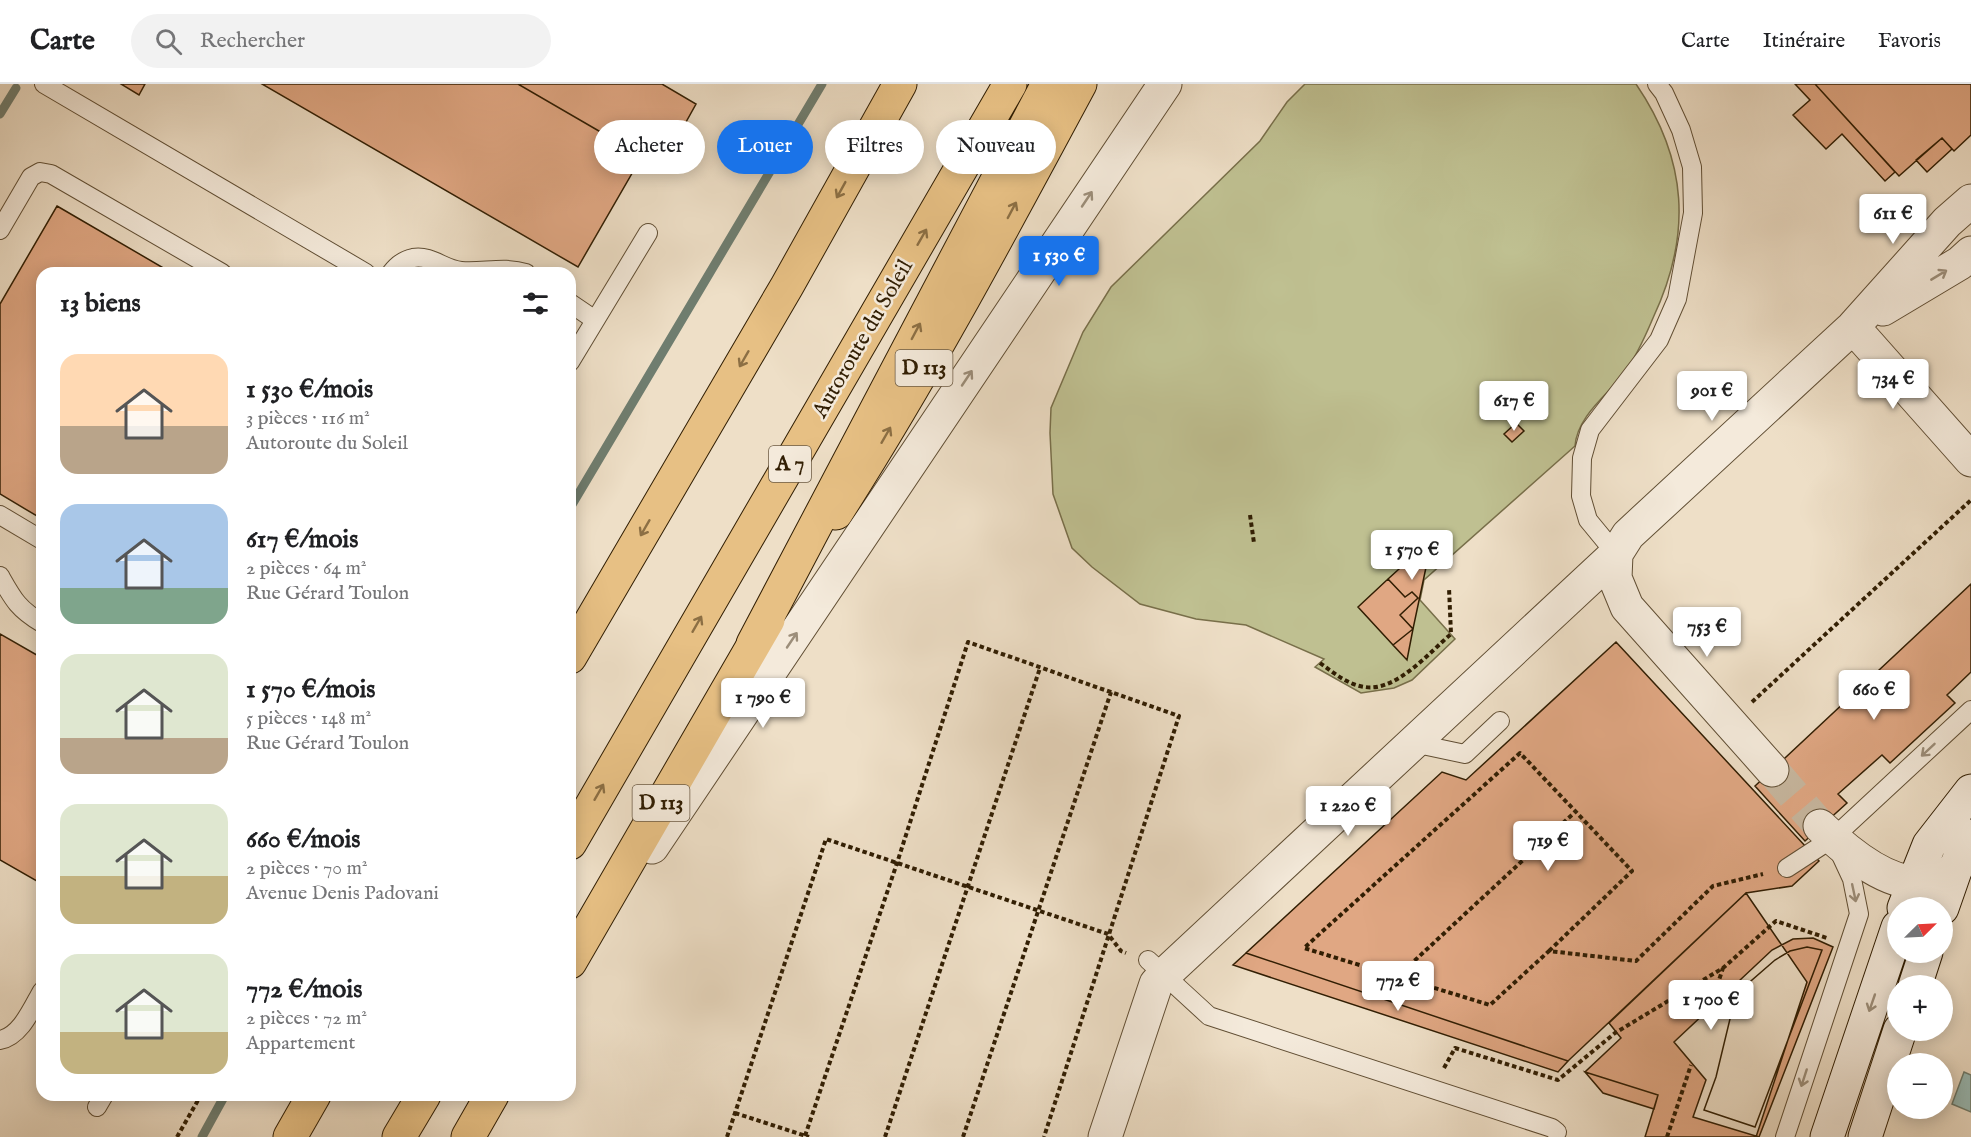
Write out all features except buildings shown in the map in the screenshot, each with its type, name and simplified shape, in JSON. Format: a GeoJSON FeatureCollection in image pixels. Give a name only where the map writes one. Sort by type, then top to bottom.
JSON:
{"type":"FeatureCollection","features":[{"type":"Feature","properties":{"kind":"main road"},"geometry":{"type":"LineString","coordinates":[[576,647],[787,286],[900,84]]}},
{"type":"Feature","properties":{"kind":"main road","name":"Autoroute du Soleil"},"geometry":{"type":"LineString","coordinates":[[576,833],[1010,84]]}},
{"type":"Feature","properties":{"kind":"main road"},"geometry":{"type":"LineString","coordinates":[[753,644],[1048,84]]}},
{"type":"Feature","properties":{"kind":"main road","name":"D 113"},"geometry":{"type":"LineString","coordinates":[[576,952],[753,644],[882,441],[982,267],[1080,84]]}},
{"type":"Feature","properties":{"kind":"main road"},"geometry":{"type":"LineString","coordinates":[[290,1137],[311,1101]]}},
{"type":"Feature","properties":{"kind":"main road"},"geometry":{"type":"LineString","coordinates":[[399,1137],[420,1101]]}},
{"type":"Feature","properties":{"kind":"main road"},"geometry":{"type":"LineString","coordinates":[[468,1137],[489,1101]]}},
{"type":"Feature","properties":{"kind":"street"},"geometry":{"type":"LineString","coordinates":[[576,958],[1165,84]]}},
{"type":"Feature","properties":{"kind":"street"},"geometry":{"type":"LineString","coordinates":[[1105,1137],[1156,984],[1156,967],[1413,743],[1616,554],[1628,535],[1853,327],[1947,222],[1971,201]]}},
{"type":"Feature","properties":{"kind":"street"},"geometry":{"type":"LineString","coordinates":[[1853,327],[1959,263],[1971,253]]}},
{"type":"Feature","properties":{"kind":"street"},"geometry":{"type":"LineString","coordinates":[[1853,327],[1971,460]]}},
{"type":"Feature","properties":{"kind":"street"},"geometry":{"type":"LineString","coordinates":[[1616,554],[1615,578],[1628,607],[1772,770]]}},
{"type":"Feature","properties":{"kind":"street"},"geometry":{"type":"LineString","coordinates":[[1908,895],[1929,844],[1971,791]]}},
{"type":"Feature","properties":{"kind":"street"},"geometry":{"type":"LineString","coordinates":[[1827,832],[1908,895]]}},
{"type":"Feature","properties":{"kind":"street"},"geometry":{"type":"LineString","coordinates":[[1946,897],[1964,845],[1971,836]]}},
{"type":"Feature","properties":{"kind":"street"},"geometry":{"type":"LineString","coordinates":[[1908,895],[1956,868]]}},
{"type":"Feature","properties":{"kind":"street"},"geometry":{"type":"LineString","coordinates":[[1827,1137],[1887,960]]}},
{"type":"Feature","properties":{"kind":"street"},"geometry":{"type":"LineString","coordinates":[[1865,1137],[1896,1041]]}},
{"type":"Feature","properties":{"kind":"lane"},"geometry":{"type":"LineString","coordinates":[[44,84],[356,267]]}},
{"type":"Feature","properties":{"kind":"lane"},"geometry":{"type":"LineString","coordinates":[[1616,554],[1588,520],[1581,496],[1582,458],[1590,430],[1659,340],[1677,299],[1693,213],[1692,167],[1681,130],[1658,84]]}},
{"type":"Feature","properties":{"kind":"lane"},"geometry":{"type":"LineString","coordinates":[[0,230],[31,177],[40,172],[51,174],[212,267]]}},
{"type":"Feature","properties":{"kind":"lane"},"geometry":{"type":"LineString","coordinates":[[576,352],[648,233]]}},
{"type":"Feature","properties":{"kind":"lane"},"geometry":{"type":"LineString","coordinates":[[395,267],[398,263],[412,258],[428,257],[446,267]]}},
{"type":"Feature","properties":{"kind":"lane"},"geometry":{"type":"LineString","coordinates":[[576,307],[595,320]]}},
{"type":"Feature","properties":{"kind":"lane"},"geometry":{"type":"LineString","coordinates":[[0,515],[36,536]]}},
{"type":"Feature","properties":{"kind":"lane"},"geometry":{"type":"LineString","coordinates":[[0,576],[14,602],[23,612],[36,620]]}},
{"type":"Feature","properties":{"kind":"lane"},"geometry":{"type":"LineString","coordinates":[[1787,868],[1971,710]]}},
{"type":"Feature","properties":{"kind":"lane"},"geometry":{"type":"LineString","coordinates":[[1413,743],[1465,754],[1500,721]]}},
{"type":"Feature","properties":{"kind":"lane"},"geometry":{"type":"LineString","coordinates":[[1785,1137],[1859,914],[1852,879],[1827,832]]}},
{"type":"Feature","properties":{"kind":"lane"},"geometry":{"type":"LineString","coordinates":[[1156,967],[1209,1016],[1434,1088],[1552,1128],[1557,1132]]}},
{"type":"Feature","properties":{"kind":"lane"},"geometry":{"type":"LineString","coordinates":[[0,1040],[6,1039],[19,1029],[36,1001]]}},
{"type":"Feature","properties":{"kind":"path"},"geometry":{"type":"LineString","coordinates":[[1729,722],[1971,500]]}},
{"type":"Feature","properties":{"kind":"path"},"geometry":{"type":"LineString","coordinates":[[1250,515],[1254,543]]}},
{"type":"Feature","properties":{"kind":"path"},"geometry":{"type":"LineString","coordinates":[[1320,663],[1348,682],[1367,688],[1387,684],[1407,674],[1451,634],[1449,588]]}},
{"type":"Feature","properties":{"kind":"path"},"geometry":{"type":"LineString","coordinates":[[735,1113],[807,1136],[968,642],[1179,716],[1044,1137]]}},
{"type":"Feature","properties":{"kind":"path"},"geometry":{"type":"LineString","coordinates":[[885,1137],[1040,668]]}},
{"type":"Feature","properties":{"kind":"path"},"geometry":{"type":"LineString","coordinates":[[963,1137],[1111,693]]}},
{"type":"Feature","properties":{"kind":"path"},"geometry":{"type":"LineString","coordinates":[[1520,753],[1575,812],[1632,871],[1490,1005],[1304,948],[1520,753]]}},
{"type":"Feature","properties":{"kind":"path"},"geometry":{"type":"LineString","coordinates":[[1398,976],[1575,812]]}},
{"type":"Feature","properties":{"kind":"path"},"geometry":{"type":"LineString","coordinates":[[727,1137],[826,839],[1108,934],[1121,951],[1156,967]]}},
{"type":"Feature","properties":{"kind":"path"},"geometry":{"type":"LineString","coordinates":[[1549,951],[1636,961],[1713,886],[1787,868]]}},
{"type":"Feature","properties":{"kind":"path"},"geometry":{"type":"LineString","coordinates":[[1434,1088],[1455,1048],[1557,1080],[1615,1033],[1723,968],[1769,927]]}},
{"type":"Feature","properties":{"kind":"path"},"geometry":{"type":"LineString","coordinates":[[1710,1007],[1723,968]]}},
{"type":"Feature","properties":{"kind":"path"},"geometry":{"type":"LineString","coordinates":[[1667,1137],[1691,1065]]}},
{"type":"Feature","properties":{"kind":"path"},"geometry":{"type":"LineString","coordinates":[[177,1137],[198,1101]]}},
{"type":"Feature","properties":{"kind":"green space"},"geometry":{"type":"Polygon","coordinates":[[[1305,84],[1636,84],[1653,112],[1666,141],[1675,170],[1679,198],[1674,257],[1666,287],[1636,355],[1623,375],[1587,416],[1577,435],[1575,446],[1424,580],[1420,600],[1455,639],[1412,680],[1394,688],[1361,693],[1315,667],[1324,659],[1246,625],[1196,619],[1140,604],[1092,567],[1072,548],[1053,494],[1051,408],[1083,332],[1111,287],[1260,141],[1287,102],[1305,84]]]}},
{"type":"Feature","properties":{"kind":"water"},"geometry":{"type":"Polygon","coordinates":[[[1964,1072],[1971,1075],[1971,1112],[1953,1104],[1964,1072]]]}},
{"type":"Feature","properties":{"kind":"waterway"},"geometry":{"type":"LineString","coordinates":[[576,498],[822,84]]}},
{"type":"Feature","properties":{"kind":"waterway"},"geometry":{"type":"LineString","coordinates":[[0,114],[16,88]]}},
{"type":"Feature","properties":{"kind":"waterway"},"geometry":{"type":"LineString","coordinates":[[202,1137],[222,1101]]}},
{"type":"Feature","properties":{"kind":"tunnel"},"geometry":{"type":"LineString","coordinates":[[1772,770],[1820,826]]}}]}
